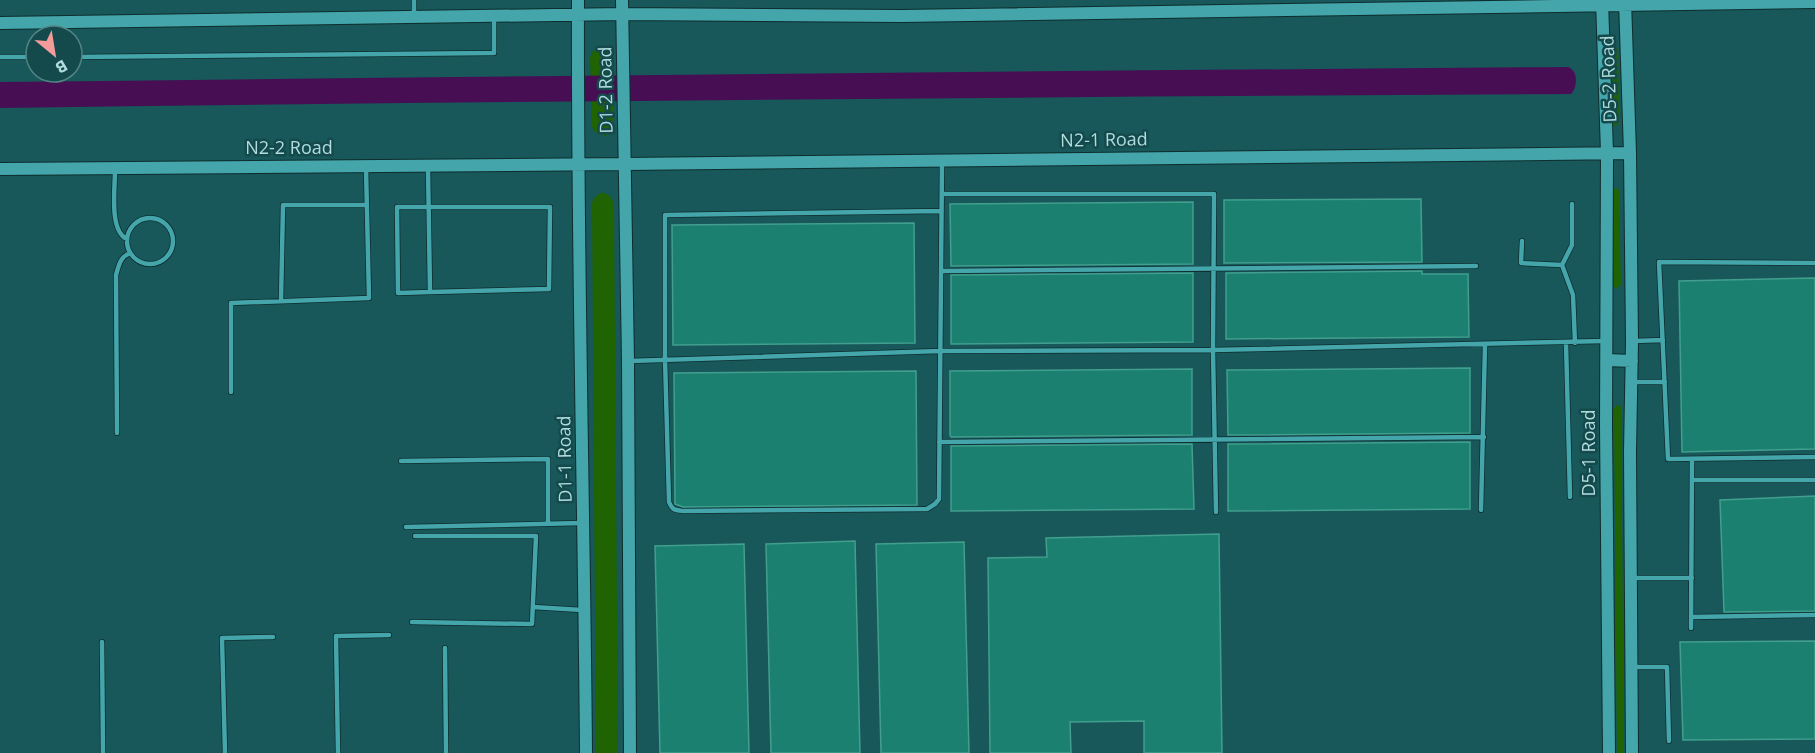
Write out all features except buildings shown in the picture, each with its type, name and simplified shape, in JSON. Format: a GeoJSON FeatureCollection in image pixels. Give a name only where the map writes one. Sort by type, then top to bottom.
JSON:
{"type":"FeatureCollection","features":[{"type":"Feature","properties":{"kind":"street","name":"D1-2 Road"},"geometry":{"type":"LineString","coordinates":[[578,0],[579,164]]}},
{"type":"Feature","properties":{"kind":"street","name":"D1-2 Road"},"geometry":{"type":"LineString","coordinates":[[622,0],[626,164]]}},
{"type":"Feature","properties":{"kind":"street","name":"D5-2 Road"},"geometry":{"type":"LineString","coordinates":[[1602,2],[1607,153]]}},
{"type":"Feature","properties":{"kind":"street","name":"D5-2 Road"},"geometry":{"type":"LineString","coordinates":[[1625,2],[1630,153]]}},
{"type":"Feature","properties":{"kind":"street"},"geometry":{"type":"LineString","coordinates":[[0,23],[622,14],[901,16],[1209,5],[1815,2]]}},
{"type":"Feature","properties":{"kind":"street","name":"D5-1 Road"},"geometry":{"type":"LineString","coordinates":[[1607,153],[1606,425],[1609,753]]}},
{"type":"Feature","properties":{"kind":"street"},"geometry":{"type":"LineString","coordinates":[[1630,153],[1632,753]]}},
{"type":"Feature","properties":{"kind":"street","name":"N2-1 Road"},"geometry":{"type":"LineString","coordinates":[[579,164],[1630,153]]}},
{"type":"Feature","properties":{"kind":"street","name":"N2-2 Road"},"geometry":{"type":"LineString","coordinates":[[0,169],[579,164]]}},
{"type":"Feature","properties":{"kind":"street","name":"D1-1 Road"},"geometry":{"type":"LineString","coordinates":[[579,164],[585,753]]}},
{"type":"Feature","properties":{"kind":"street"},"geometry":{"type":"LineString","coordinates":[[626,164],[630,753]]}},
{"type":"Feature","properties":{"kind":"street"},"geometry":{"type":"LineString","coordinates":[[1607,360],[1632,361]]}},
{"type":"Feature","properties":{"kind":"lane"},"geometry":{"type":"LineString","coordinates":[[414,0],[414,18]]}},
{"type":"Feature","properties":{"kind":"lane"},"geometry":{"type":"LineString","coordinates":[[84,57],[495,53],[494,17]]}},
{"type":"Feature","properties":{"kind":"lane"},"geometry":{"type":"LineString","coordinates":[[0,57],[24,57]]}},
{"type":"Feature","properties":{"kind":"lane"},"geometry":{"type":"LineString","coordinates":[[941,211],[665,215],[665,359],[669,502],[675,510],[927,509],[939,499],[942,160]]}},
{"type":"Feature","properties":{"kind":"lane"},"geometry":{"type":"LineString","coordinates":[[428,165],[430,292]]}},
{"type":"Feature","properties":{"kind":"lane"},"geometry":{"type":"LineString","coordinates":[[231,392],[231,303],[369,298],[366,166]]}},
{"type":"Feature","properties":{"kind":"lane"},"geometry":{"type":"LineString","coordinates":[[114,168],[115,225],[121,236],[127,239]]}},
{"type":"Feature","properties":{"kind":"lane"},"geometry":{"type":"LineString","coordinates":[[942,194],[1214,194],[1213,350],[1216,512]]}},
{"type":"Feature","properties":{"kind":"lane"},"geometry":{"type":"LineString","coordinates":[[1572,204],[1572,245],[1562,265],[1573,296],[1575,343]]}},
{"type":"Feature","properties":{"kind":"lane"},"geometry":{"type":"LineString","coordinates":[[281,301],[283,205],[367,205]]}},
{"type":"Feature","properties":{"kind":"lane"},"geometry":{"type":"LineString","coordinates":[[397,207],[550,207],[549,289],[430,292],[398,293],[397,207]]}},
{"type":"Feature","properties":{"kind":"lane"},"geometry":{"type":"LineString","coordinates":[[152,218],[165,224],[173,236],[171,250],[162,262],[147,264],[140,262],[130,253],[127,239],[133,226],[138,222],[152,218]]}},
{"type":"Feature","properties":{"kind":"lane"},"geometry":{"type":"LineString","coordinates":[[1522,241],[1521,263],[1562,265]]}},
{"type":"Feature","properties":{"kind":"lane"},"geometry":{"type":"LineString","coordinates":[[117,433],[116,275],[120,261],[130,253]]}},
{"type":"Feature","properties":{"kind":"lane"},"geometry":{"type":"LineString","coordinates":[[1815,263],[1659,262],[1668,459],[1815,457]]}},
{"type":"Feature","properties":{"kind":"lane"},"geometry":{"type":"LineString","coordinates":[[941,271],[1476,266]]}},
{"type":"Feature","properties":{"kind":"lane"},"geometry":{"type":"LineString","coordinates":[[1632,341],[1663,340]]}},
{"type":"Feature","properties":{"kind":"lane"},"geometry":{"type":"LineString","coordinates":[[628,361],[940,351],[1213,350],[1607,341]]}},
{"type":"Feature","properties":{"kind":"lane"},"geometry":{"type":"LineString","coordinates":[[1566,343],[1570,497]]}},
{"type":"Feature","properties":{"kind":"lane"},"geometry":{"type":"LineString","coordinates":[[1481,510],[1485,345]]}},
{"type":"Feature","properties":{"kind":"lane"},"geometry":{"type":"LineString","coordinates":[[1632,382],[1665,382]]}},
{"type":"Feature","properties":{"kind":"lane"},"geometry":{"type":"LineString","coordinates":[[939,442],[1484,437]]}},
{"type":"Feature","properties":{"kind":"lane"},"geometry":{"type":"LineString","coordinates":[[401,461],[548,459],[548,523]]}},
{"type":"Feature","properties":{"kind":"lane"},"geometry":{"type":"LineString","coordinates":[[1691,628],[1692,459]]}},
{"type":"Feature","properties":{"kind":"lane"},"geometry":{"type":"LineString","coordinates":[[1692,480],[1815,480]]}},
{"type":"Feature","properties":{"kind":"lane"},"geometry":{"type":"LineString","coordinates":[[406,527],[584,523]]}},
{"type":"Feature","properties":{"kind":"lane"},"geometry":{"type":"LineString","coordinates":[[412,622],[532,624],[536,536],[415,536]]}},
{"type":"Feature","properties":{"kind":"lane"},"geometry":{"type":"LineString","coordinates":[[1631,578],[1692,578]]}},
{"type":"Feature","properties":{"kind":"lane"},"geometry":{"type":"LineString","coordinates":[[533,607],[585,610]]}},
{"type":"Feature","properties":{"kind":"lane"},"geometry":{"type":"LineString","coordinates":[[1691,617],[1815,615]]}},
{"type":"Feature","properties":{"kind":"lane"},"geometry":{"type":"LineString","coordinates":[[338,753],[336,636],[389,636]]}},
{"type":"Feature","properties":{"kind":"lane"},"geometry":{"type":"LineString","coordinates":[[225,753],[222,638],[273,637]]}},
{"type":"Feature","properties":{"kind":"lane"},"geometry":{"type":"LineString","coordinates":[[102,642],[103,753]]}},
{"type":"Feature","properties":{"kind":"lane"},"geometry":{"type":"LineString","coordinates":[[445,648],[446,753]]}},
{"type":"Feature","properties":{"kind":"lane"},"geometry":{"type":"LineString","coordinates":[[1632,667],[1667,667],[1668,741]]}},
{"type":"Feature","properties":{"kind":"shaded area"},"geometry":{"type":"Polygon","coordinates":[[[0,0],[1815,0],[1815,753],[0,753],[0,0]]]}},
{"type":"Feature","properties":{"kind":"shaded area"},"geometry":{"type":"Polygon","coordinates":[[[1568,67],[1574,72],[1576,79],[1571,94],[0,108],[0,82],[84,84],[84,81],[1568,67]]]}},
{"type":"Feature","properties":{"kind":"green space"},"geometry":{"type":"Polygon","coordinates":[[[602,46],[609,49],[614,56],[614,125],[605,136],[595,132],[592,127],[590,57],[593,51],[602,46]]]}},
{"type":"Feature","properties":{"kind":"green space"},"geometry":{"type":"Polygon","coordinates":[[[1613,47],[1616,47],[1618,51],[1619,123],[1615,126],[1612,122],[1613,47]]]}},
{"type":"Feature","properties":{"kind":"green space"},"geometry":{"type":"Polygon","coordinates":[[[1615,188],[1619,191],[1621,285],[1616,289],[1612,285],[1613,190],[1615,188]]]}},
{"type":"Feature","properties":{"kind":"green space"},"geometry":{"type":"Polygon","coordinates":[[[600,193],[610,196],[614,206],[618,753],[596,753],[592,204],[593,199],[600,193]]]}},
{"type":"Feature","properties":{"kind":"green space"},"geometry":{"type":"Polygon","coordinates":[[[1617,405],[1621,408],[1624,753],[1617,753],[1614,409],[1617,405]]]}}]}
